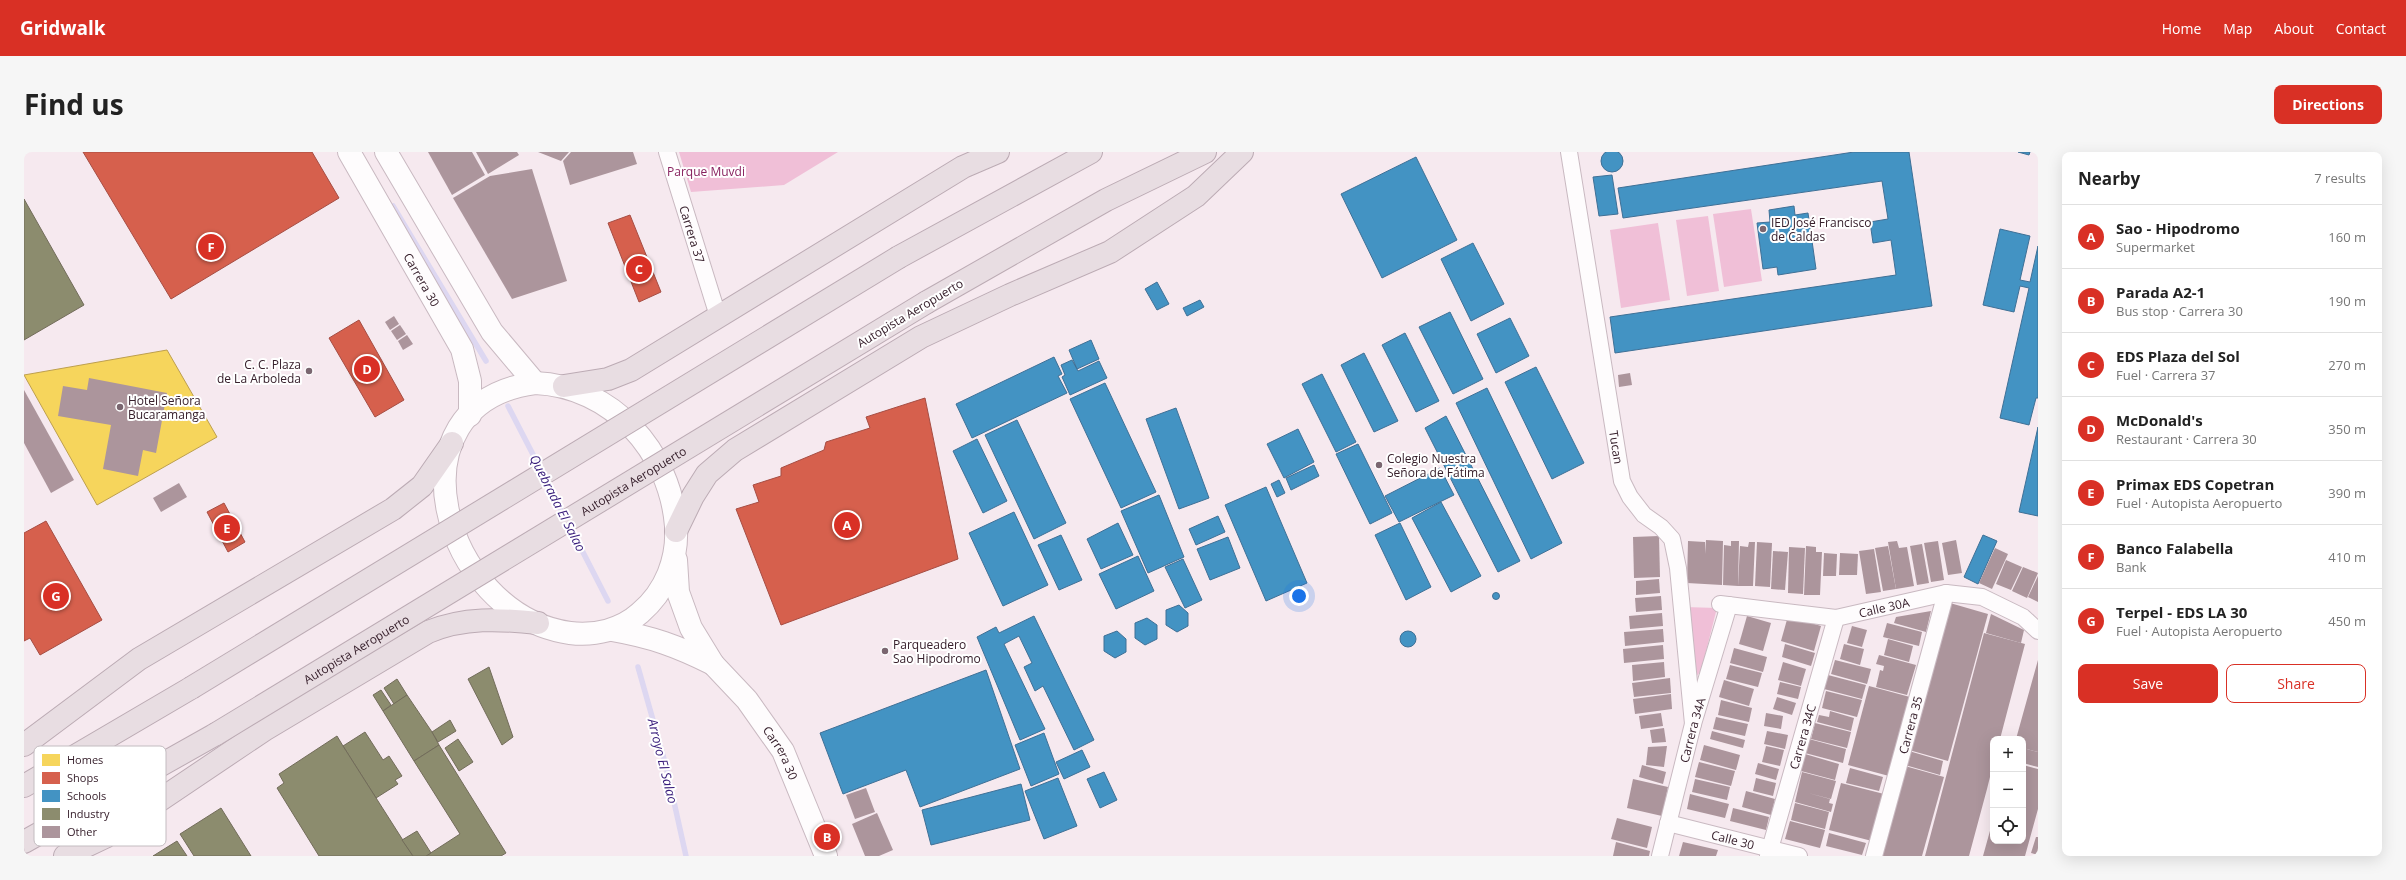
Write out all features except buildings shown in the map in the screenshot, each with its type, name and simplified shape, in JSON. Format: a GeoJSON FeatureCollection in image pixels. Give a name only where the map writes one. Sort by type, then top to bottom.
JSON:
{"type":"FeatureCollection","features":[{"type":"Feature","properties":{"kind":"highway"},"geometry":{"type":"LineString","coordinates":[[564,386],[608,379],[631,370],[963,167],[998,152]]}},
{"type":"Feature","properties":{"kind":"highway"},"geometry":{"type":"LineString","coordinates":[[92,746],[191,688],[899,257],[1091,152]]}},
{"type":"Feature","properties":{"kind":"highway","name":"Autopista Aeropuerto"},"geometry":{"type":"LineString","coordinates":[[166,762],[216,734],[927,302],[1106,200],[1205,152]]}},
{"type":"Feature","properties":{"kind":"highway"},"geometry":{"type":"LineString","coordinates":[[676,531],[693,496],[707,474],[734,450],[916,340],[1010,295],[1110,252],[1196,196],[1242,152]]}},
{"type":"Feature","properties":{"kind":"highway"},"geometry":{"type":"LineString","coordinates":[[24,745],[140,659],[398,506],[430,477],[452,443]]}},
{"type":"Feature","properties":{"kind":"highway"},"geometry":{"type":"LineString","coordinates":[[166,796],[264,730],[428,632],[449,625],[478,620],[538,623]]}},
{"type":"Feature","properties":{"kind":"highway"},"geometry":{"type":"LineString","coordinates":[[24,786],[34,780]]}},
{"type":"Feature","properties":{"kind":"highway","name":"Autopista Aeropuerto"},"geometry":{"type":"LineString","coordinates":[[24,842],[34,836]]}},
{"type":"Feature","properties":{"kind":"highway"},"geometry":{"type":"LineString","coordinates":[[65,856],[86,846]]}},
{"type":"Feature","properties":{"kind":"street","name":"Carrera 30"},"geometry":{"type":"LineString","coordinates":[[349,152],[462,350],[470,380],[470,415]]}},
{"type":"Feature","properties":{"kind":"street"},"geometry":{"type":"LineString","coordinates":[[386,152],[492,332],[535,383],[502,392],[480,406],[470,415],[452,443],[446,463],[444,484],[447,507],[456,540],[473,572],[488,590],[516,611],[538,623],[562,632],[586,634],[612,630],[634,618],[652,602],[668,576],[676,555]]}},
{"type":"Feature","properties":{"kind":"street","name":"Carrera 37"},"geometry":{"type":"LineString","coordinates":[[667,152],[718,316]]}},
{"type":"Feature","properties":{"kind":"street","name":"Tucan"},"geometry":{"type":"LineString","coordinates":[[1570,152],[1622,481],[1630,497],[1644,515],[1661,527],[1672,539],[1678,568],[1693,724]]}},
{"type":"Feature","properties":{"kind":"street","name":"Carrera 30"},"geometry":{"type":"LineString","coordinates":[[535,383],[564,386],[584,393],[618,414],[632,426],[650,447],[666,480],[673,507],[676,531],[678,592],[683,610],[691,628],[713,664],[747,700],[783,751],[826,856]]}},
{"type":"Feature","properties":{"kind":"street","name":"Calle 30A"},"geometry":{"type":"LineString","coordinates":[[1724,604],[1836,618],[1946,593],[1982,597],[2023,617],[2038,631]]}},
{"type":"Feature","properties":{"kind":"street","name":"Carrera 35"},"geometry":{"type":"LineString","coordinates":[[1874,856],[1946,593]]}},
{"type":"Feature","properties":{"kind":"street","name":"Carrera 34A"},"geometry":{"type":"LineString","coordinates":[[1660,856],[1724,604]]}},
{"type":"Feature","properties":{"kind":"street","name":"Carrera 34C"},"geometry":{"type":"LineString","coordinates":[[1769,852],[1836,618]]}},
{"type":"Feature","properties":{"kind":"street","name":"Carrera 30"},"geometry":{"type":"LineString","coordinates":[[612,630],[656,639],[678,647],[713,664]]}},
{"type":"Feature","properties":{"kind":"street","name":"Calle 30"},"geometry":{"type":"LineString","coordinates":[[1668,823],[1769,852],[1799,856]]}},
{"type":"Feature","properties":{"kind":"green space","name":"Parque Muvdi"},"geometry":{"type":"Polygon","coordinates":[[[679,152],[838,152],[784,185],[691,192],[679,152]]]}},
{"type":"Feature","properties":{"kind":"green space"},"geometry":{"type":"Polygon","coordinates":[[[1751,209],[1762,281],[1724,287],[1713,214],[1751,209]]]}},
{"type":"Feature","properties":{"kind":"green space"},"geometry":{"type":"Polygon","coordinates":[[[1708,216],[1719,291],[1687,296],[1676,220],[1708,216]]]}},
{"type":"Feature","properties":{"kind":"green space"},"geometry":{"type":"Polygon","coordinates":[[[1658,223],[1670,300],[1621,308],[1610,230],[1658,223]]]}},
{"type":"Feature","properties":{"kind":"green space"},"geometry":{"type":"Polygon","coordinates":[[[1685,607],[1717,608],[1701,671],[1693,680],[1685,607]]]}},
{"type":"Feature","properties":{"kind":"waterway","name":"Quebrada El Salao"},"geometry":{"type":"LineString","coordinates":[[393,206],[486,361]]}},
{"type":"Feature","properties":{"kind":"waterway","name":"Quebrada El Salao"},"geometry":{"type":"LineString","coordinates":[[508,406],[541,470]]}},
{"type":"Feature","properties":{"kind":"waterway","name":"Quebrada El Salao"},"geometry":{"type":"LineString","coordinates":[[545,477],[565,518]]}},
{"type":"Feature","properties":{"kind":"waterway","name":"Quebrada El Salao"},"geometry":{"type":"LineString","coordinates":[[569,525],[608,601]]}},
{"type":"Feature","properties":{"kind":"waterway","name":"Arroyo El Salao"},"geometry":{"type":"LineString","coordinates":[[638,667],[666,766],[686,856]]}},
{"type":"Feature","properties":{"kind":"place","name":"IED José Francisco de Caldas"},"geometry":{"type":"Point","coordinates":[1763,229]}},
{"type":"Feature","properties":{"kind":"place","name":"Banco Falabella"},"geometry":{"type":"Point","coordinates":[211,247]}},
{"type":"Feature","properties":{"kind":"place","name":"EDS Plaza del Sol"},"geometry":{"type":"Point","coordinates":[639,269]}},
{"type":"Feature","properties":{"kind":"place","name":"McDonald's"},"geometry":{"type":"Point","coordinates":[367,369]}},
{"type":"Feature","properties":{"kind":"place","name":"C. C. Plaza de La Arboleda"},"geometry":{"type":"Point","coordinates":[309,371]}},
{"type":"Feature","properties":{"kind":"place","name":"Hotel Señora Bucaramanga"},"geometry":{"type":"Point","coordinates":[120,407]}},
{"type":"Feature","properties":{"kind":"place","name":"Colegio Nuestra Señora de Fátima"},"geometry":{"type":"Point","coordinates":[1379,465]}},
{"type":"Feature","properties":{"kind":"place","name":"Sao - Hipodromo"},"geometry":{"type":"Point","coordinates":[847,525]}},
{"type":"Feature","properties":{"kind":"place","name":"Primax EDS Copetran"},"geometry":{"type":"Point","coordinates":[227,528]}},
{"type":"Feature","properties":{"kind":"place","name":"Terpel - EDS LA 30"},"geometry":{"type":"Point","coordinates":[56,596]}},
{"type":"Feature","properties":{"kind":"place","name":"Parqueadero Sao Hipodromo"},"geometry":{"type":"Point","coordinates":[885,651]}},
{"type":"Feature","properties":{"kind":"place","name":"Parada A2-1"},"geometry":{"type":"Point","coordinates":[827,837]}}]}
